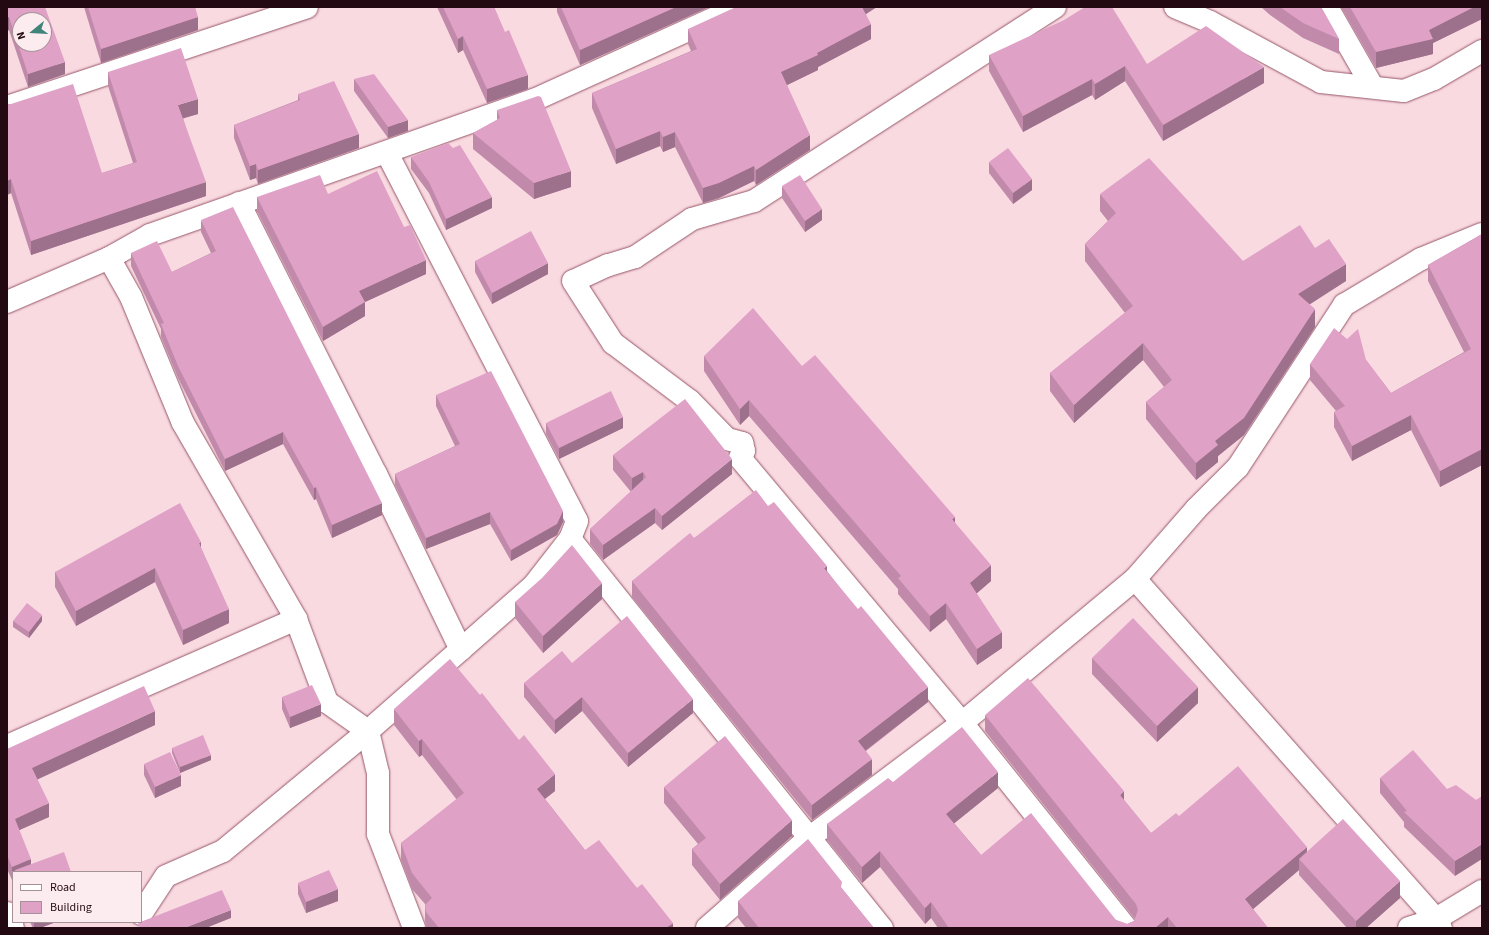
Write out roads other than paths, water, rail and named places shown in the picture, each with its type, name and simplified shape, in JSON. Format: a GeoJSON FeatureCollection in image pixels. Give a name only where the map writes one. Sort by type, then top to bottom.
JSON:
{"type":"FeatureCollection","features":[{"type":"Feature","properties":{"kind":"street"},"geometry":{"type":"LineString","coordinates":[[7,107],[256,26],[306,7]]}},
{"type":"Feature","properties":{"kind":"street"},"geometry":{"type":"LineString","coordinates":[[7,302],[109,258],[150,235],[534,100],[739,7]]}},
{"type":"Feature","properties":{"kind":"street"},"geometry":{"type":"LineString","coordinates":[[1055,7],[754,201],[692,219],[634,257],[608,265],[573,281],[613,343],[690,401],[727,438],[742,443],[744,451],[740,458],[962,723],[1126,928]]}},
{"type":"Feature","properties":{"kind":"street"},"geometry":{"type":"LineString","coordinates":[[1175,7],[1210,22],[1321,82],[1372,86],[1404,91],[1434,79],[1482,51]]}},
{"type":"Feature","properties":{"kind":"street"},"geometry":{"type":"LineString","coordinates":[[1327,7],[1372,86]]}},
{"type":"Feature","properties":{"kind":"street"},"geometry":{"type":"LineString","coordinates":[[142,912],[166,876],[223,851],[368,731],[534,585],[570,540],[577,521],[386,153]]}},
{"type":"Feature","properties":{"kind":"street"},"geometry":{"type":"LineString","coordinates":[[239,203],[376,474],[460,650]]}},
{"type":"Feature","properties":{"kind":"street"},"geometry":{"type":"LineString","coordinates":[[707,928],[809,838],[962,723],[1135,579],[1196,509],[1238,467],[1344,305],[1421,259],[1482,234]]}},
{"type":"Feature","properties":{"kind":"street"},"geometry":{"type":"LineString","coordinates":[[109,258],[131,297],[183,423],[296,619],[327,702],[368,731],[378,773],[378,834],[414,928]]}},
{"type":"Feature","properties":{"kind":"street"},"geometry":{"type":"LineString","coordinates":[[570,540],[882,928]]}},
{"type":"Feature","properties":{"kind":"street"},"geometry":{"type":"LineString","coordinates":[[1135,579],[1438,924]]}},
{"type":"Feature","properties":{"kind":"street"},"geometry":{"type":"LineString","coordinates":[[7,746],[296,619]]}},
{"type":"Feature","properties":{"kind":"street"},"geometry":{"type":"LineString","coordinates":[[1409,928],[1438,924],[1482,891]]}},
{"type":"Feature","properties":{"kind":"street"},"geometry":{"type":"LineString","coordinates":[[7,913],[13,928]]}}]}
